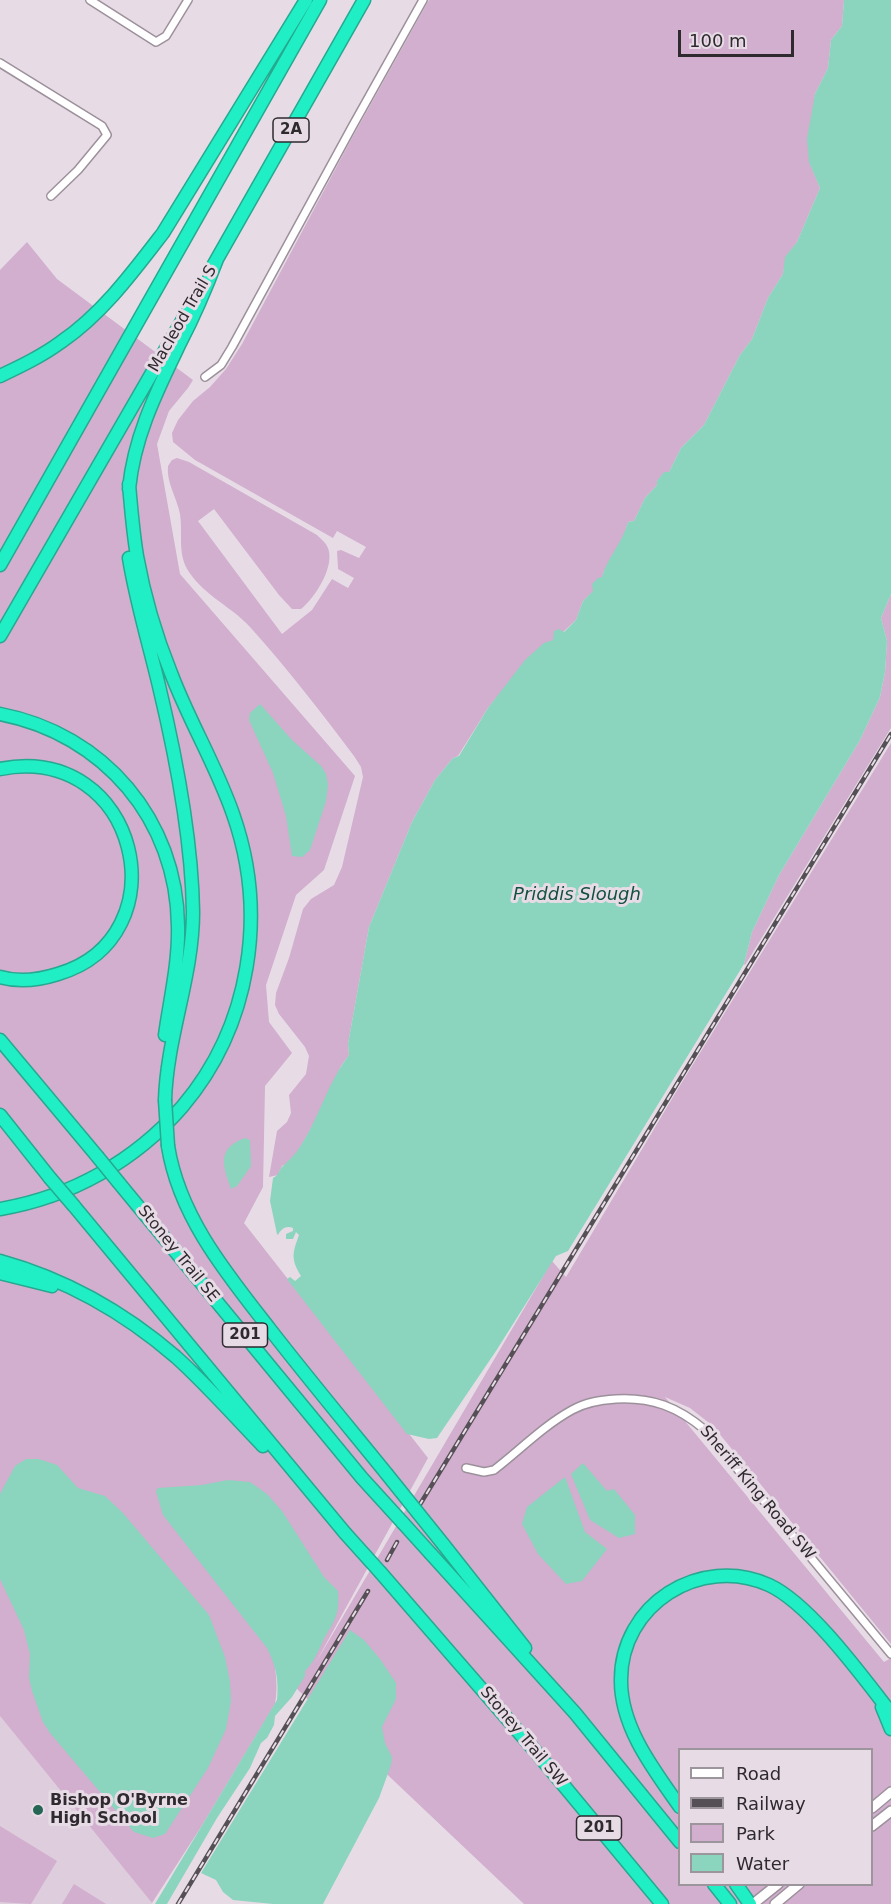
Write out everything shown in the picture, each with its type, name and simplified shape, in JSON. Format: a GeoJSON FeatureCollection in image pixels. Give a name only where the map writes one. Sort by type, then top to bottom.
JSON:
{"type":"FeatureCollection","features":[{"type":"Feature","properties":{"kind":"highway"},"geometry":{"type":"LineString","coordinates":[[0,376],[62,342],[106,303],[139,265],[162,233],[306,0]]}},
{"type":"Feature","properties":{"kind":"highway"},"geometry":{"type":"LineString","coordinates":[[0,565],[320,0]]}},
{"type":"Feature","properties":{"kind":"highway","name":"Macleod Trail S"},"geometry":{"type":"LineString","coordinates":[[0,636],[364,0]]}},
{"type":"Feature","properties":{"kind":"highway"},"geometry":{"type":"LineString","coordinates":[[165,1095],[170,1048],[190,948],[192,902],[174,755],[129,556],[127,522],[129,484],[135,452],[146,416],[217,259]]}},
{"type":"Feature","properties":{"kind":"highway"},"geometry":{"type":"LineString","coordinates":[[0,1209],[48,1197],[93,1178],[128,1156],[157,1133],[188,1100],[218,1054],[235,1015],[245,976],[251,933],[251,911],[248,875],[241,841],[224,790],[181,698],[159,639],[138,562],[129,484]]}},
{"type":"Feature","properties":{"kind":"highway"},"geometry":{"type":"LineString","coordinates":[[0,714],[37,723],[54,730],[91,753],[122,780],[140,803],[158,834],[171,871],[176,894],[178,925],[178,953],[163,1066],[168,1146],[173,1170],[186,1205],[225,1272],[575,1713]]}},
{"type":"Feature","properties":{"kind":"highway"},"geometry":{"type":"LineString","coordinates":[[0,769],[13,766],[53,769],[74,777],[92,788],[117,817],[131,854],[127,905],[119,925],[99,951],[82,964],[45,978],[26,981],[0,977]]}},
{"type":"Feature","properties":{"kind":"highway","name":"Stoney Trail SE"},"geometry":{"type":"LineString","coordinates":[[0,1040],[371,1488],[575,1713]]}},
{"type":"Feature","properties":{"kind":"highway","name":"201"},"geometry":{"type":"LineString","coordinates":[[0,1115],[318,1502]]}},
{"type":"Feature","properties":{"kind":"highway"},"geometry":{"type":"LineString","coordinates":[[0,1261],[40,1274],[101,1304],[138,1327],[177,1359],[318,1502]]}},
{"type":"Feature","properties":{"kind":"highway"},"geometry":{"type":"LineString","coordinates":[[0,1273],[56,1287],[101,1304]]}},
{"type":"Feature","properties":{"kind":"highway","name":"Stoney Trail SW"},"geometry":{"type":"LineString","coordinates":[[318,1502],[536,1752],[662,1904]]}},
{"type":"Feature","properties":{"kind":"highway"},"geometry":{"type":"LineString","coordinates":[[678,1804],[644,1756],[624,1703],[621,1682],[623,1659],[629,1640],[639,1622],[650,1606],[674,1588],[697,1580],[736,1576],[770,1585],[791,1598],[817,1624],[891,1713]]}},
{"type":"Feature","properties":{"kind":"highway"},"geometry":{"type":"LineString","coordinates":[[869,1686],[891,1729]]}},
{"type":"Feature","properties":{"kind":"highway","name":"201"},"geometry":{"type":"LineString","coordinates":[[575,1713],[678,1840]]}},
{"type":"Feature","properties":{"kind":"highway"},"geometry":{"type":"LineString","coordinates":[[716,1886],[730,1904]]}},
{"type":"Feature","properties":{"kind":"highway"},"geometry":{"type":"LineString","coordinates":[[738,1886],[752,1904]]}},
{"type":"Feature","properties":{"kind":"main road"},"geometry":{"type":"LineString","coordinates":[[873,1807],[891,1792]]}},
{"type":"Feature","properties":{"kind":"main road"},"geometry":{"type":"LineString","coordinates":[[873,1825],[891,1811]]}},
{"type":"Feature","properties":{"kind":"main road"},"geometry":{"type":"LineString","coordinates":[[752,1904],[776,1886]]}},
{"type":"Feature","properties":{"kind":"main road"},"geometry":{"type":"LineString","coordinates":[[778,1901],[797,1886]]}},
{"type":"Feature","properties":{"kind":"street"},"geometry":{"type":"LineString","coordinates":[[90,0],[156,42],[166,36],[188,0]]}},
{"type":"Feature","properties":{"kind":"street"},"geometry":{"type":"LineString","coordinates":[[205,377],[221,364],[232,347],[423,0]]}},
{"type":"Feature","properties":{"kind":"street"},"geometry":{"type":"LineString","coordinates":[[0,63],[102,126],[107,135],[78,170],[51,196]]}},
{"type":"Feature","properties":{"kind":"street","name":"Sheriff King Road SW"},"geometry":{"type":"LineString","coordinates":[[466,1468],[484,1472],[494,1470],[564,1415],[586,1403],[641,1398],[674,1408],[690,1417],[705,1430],[891,1654]]}},
{"type":"Feature","properties":{"kind":"shaded area","name":"Bishop O'Byrne High School"},"geometry":{"type":"Polygon","coordinates":[[[0,1716],[152,1903],[152,1904],[0,1904],[0,1716]]]}},
{"type":"Feature","properties":{"kind":"green space"},"geometry":{"type":"Polygon","coordinates":[[[429,0],[844,0],[842,26],[831,40],[828,68],[815,94],[809,161],[820,188],[797,242],[786,257],[783,274],[768,298],[752,339],[740,355],[704,425],[681,448],[669,472],[664,473],[645,498],[634,521],[628,522],[624,536],[602,578],[594,591],[583,601],[576,620],[510,681],[488,708],[458,756],[453,758],[435,780],[412,822],[369,927],[348,1044],[349,1055],[341,1066],[299,1150],[288,1163],[282,1166],[278,1175],[269,1177],[277,1131],[287,1122],[291,1113],[289,1095],[306,1074],[309,1056],[305,1047],[279,1014],[275,1005],[276,993],[303,909],[311,899],[334,885],[342,867],[363,777],[361,767],[354,756],[277,658],[243,620],[203,588],[189,572],[183,558],[180,514],[169,478],[168,466],[172,460],[177,458],[189,462],[317,535],[326,545],[329,562],[323,580],[307,604],[301,609],[292,609],[214,509],[198,521],[282,634],[312,610],[332,579],[348,588],[354,578],[338,569],[337,551],[341,550],[359,558],[366,547],[337,531],[333,538],[195,460],[173,442],[172,433],[178,420],[193,401],[226,369],[242,344],[429,0]]]}},
{"type":"Feature","properties":{"kind":"green space"},"geometry":{"type":"Polygon","coordinates":[[[27,242],[57,279],[193,380],[169,411],[157,444],[180,574],[355,776],[324,870],[296,895],[266,985],[269,1022],[292,1053],[265,1086],[263,1187],[244,1223],[428,1458],[315,1664],[552,1261],[566,1277],[679,1087],[891,743],[891,1644],[713,1426],[690,1408],[665,1397],[884,1662],[891,1658],[891,1904],[524,1904],[299,1691],[274,1660],[277,1687],[275,1704],[152,1903],[0,1716],[0,270],[27,242]]]}},
{"type":"Feature","properties":{"kind":"green space"},"geometry":{"type":"Polygon","coordinates":[[[891,594],[891,728],[745,965],[752,932],[779,875],[860,740],[880,697],[885,672],[887,641],[881,618],[891,594]]]}},
{"type":"Feature","properties":{"kind":"green space"},"geometry":{"type":"Polygon","coordinates":[[[0,1826],[57,1861],[31,1904],[0,1902],[0,1826]]]}},
{"type":"Feature","properties":{"kind":"green space"},"geometry":{"type":"Polygon","coordinates":[[[74,1884],[106,1904],[62,1904],[74,1884]]]}},
{"type":"Feature","properties":{"kind":"water","name":"Priddis Slough"},"geometry":{"type":"Polygon","coordinates":[[[844,0],[891,0],[891,594],[881,618],[887,641],[885,672],[880,697],[860,740],[779,875],[752,932],[744,964],[568,1251],[556,1256],[437,1438],[429,1439],[407,1434],[287,1279],[290,1277],[295,1281],[301,1276],[295,1264],[294,1255],[299,1235],[296,1232],[293,1239],[286,1239],[286,1234],[293,1231],[293,1228],[288,1227],[277,1234],[270,1201],[273,1178],[300,1147],[335,1077],[349,1055],[348,1044],[369,927],[412,822],[435,780],[453,758],[459,756],[488,708],[525,660],[544,643],[553,640],[554,631],[559,629],[564,632],[576,620],[583,601],[593,591],[592,584],[602,577],[628,522],[634,521],[645,498],[657,485],[657,481],[664,472],[669,472],[681,448],[704,425],[740,355],[752,339],[768,298],[783,274],[785,257],[797,242],[820,188],[809,162],[807,139],[815,94],[828,68],[831,40],[842,26],[844,0]]]}},
{"type":"Feature","properties":{"kind":"water"},"geometry":{"type":"Polygon","coordinates":[[[260,704],[292,740],[321,766],[326,774],[328,785],[326,801],[310,850],[302,857],[292,856],[286,816],[273,773],[249,720],[250,713],[260,704]]]}},
{"type":"Feature","properties":{"kind":"water"},"geometry":{"type":"Polygon","coordinates":[[[245,1138],[250,1140],[251,1166],[237,1186],[231,1189],[224,1159],[229,1147],[245,1138]]]}},
{"type":"Feature","properties":{"kind":"water"},"geometry":{"type":"Polygon","coordinates":[[[26,1459],[39,1459],[57,1465],[78,1488],[105,1496],[123,1513],[209,1615],[225,1657],[231,1701],[226,1729],[208,1768],[165,1834],[153,1838],[134,1832],[43,1722],[29,1678],[30,1654],[24,1630],[0,1579],[0,1494],[15,1466],[26,1459]]]}},
{"type":"Feature","properties":{"kind":"water"},"geometry":{"type":"Polygon","coordinates":[[[583,1463],[607,1491],[614,1489],[635,1515],[635,1534],[619,1538],[590,1520],[571,1474],[583,1463]]]}},
{"type":"Feature","properties":{"kind":"water"},"geometry":{"type":"Polygon","coordinates":[[[565,1477],[585,1532],[607,1549],[582,1581],[566,1584],[538,1554],[522,1524],[527,1507],[565,1477]]]}},
{"type":"Feature","properties":{"kind":"water"},"geometry":{"type":"Polygon","coordinates":[[[228,1480],[250,1482],[267,1494],[282,1511],[324,1577],[338,1591],[337,1614],[315,1658],[305,1671],[305,1676],[292,1697],[275,1716],[274,1725],[267,1738],[261,1743],[250,1768],[217,1818],[167,1904],[155,1904],[277,1700],[276,1673],[267,1648],[163,1515],[156,1491],[158,1488],[202,1485],[228,1480]]]}},
{"type":"Feature","properties":{"kind":"water"},"geometry":{"type":"Polygon","coordinates":[[[350,1630],[364,1640],[396,1683],[396,1699],[382,1727],[385,1743],[392,1757],[379,1798],[323,1904],[273,1904],[233,1900],[223,1892],[216,1880],[201,1873],[350,1630]]]}},
{"type":"Feature","properties":{"kind":"railway"},"geometry":{"type":"LineString","coordinates":[[419,1506],[891,734]]}},
{"type":"Feature","properties":{"kind":"railway"},"geometry":{"type":"LineString","coordinates":[[387,1560],[397,1542]]}},
{"type":"Feature","properties":{"kind":"railway"},"geometry":{"type":"LineString","coordinates":[[178,1904],[368,1591]]}},
{"type":"Feature","properties":{"kind":"place","name":"Bishop O'Byrne High School"},"geometry":{"type":"Point","coordinates":[38,1810]}}]}
